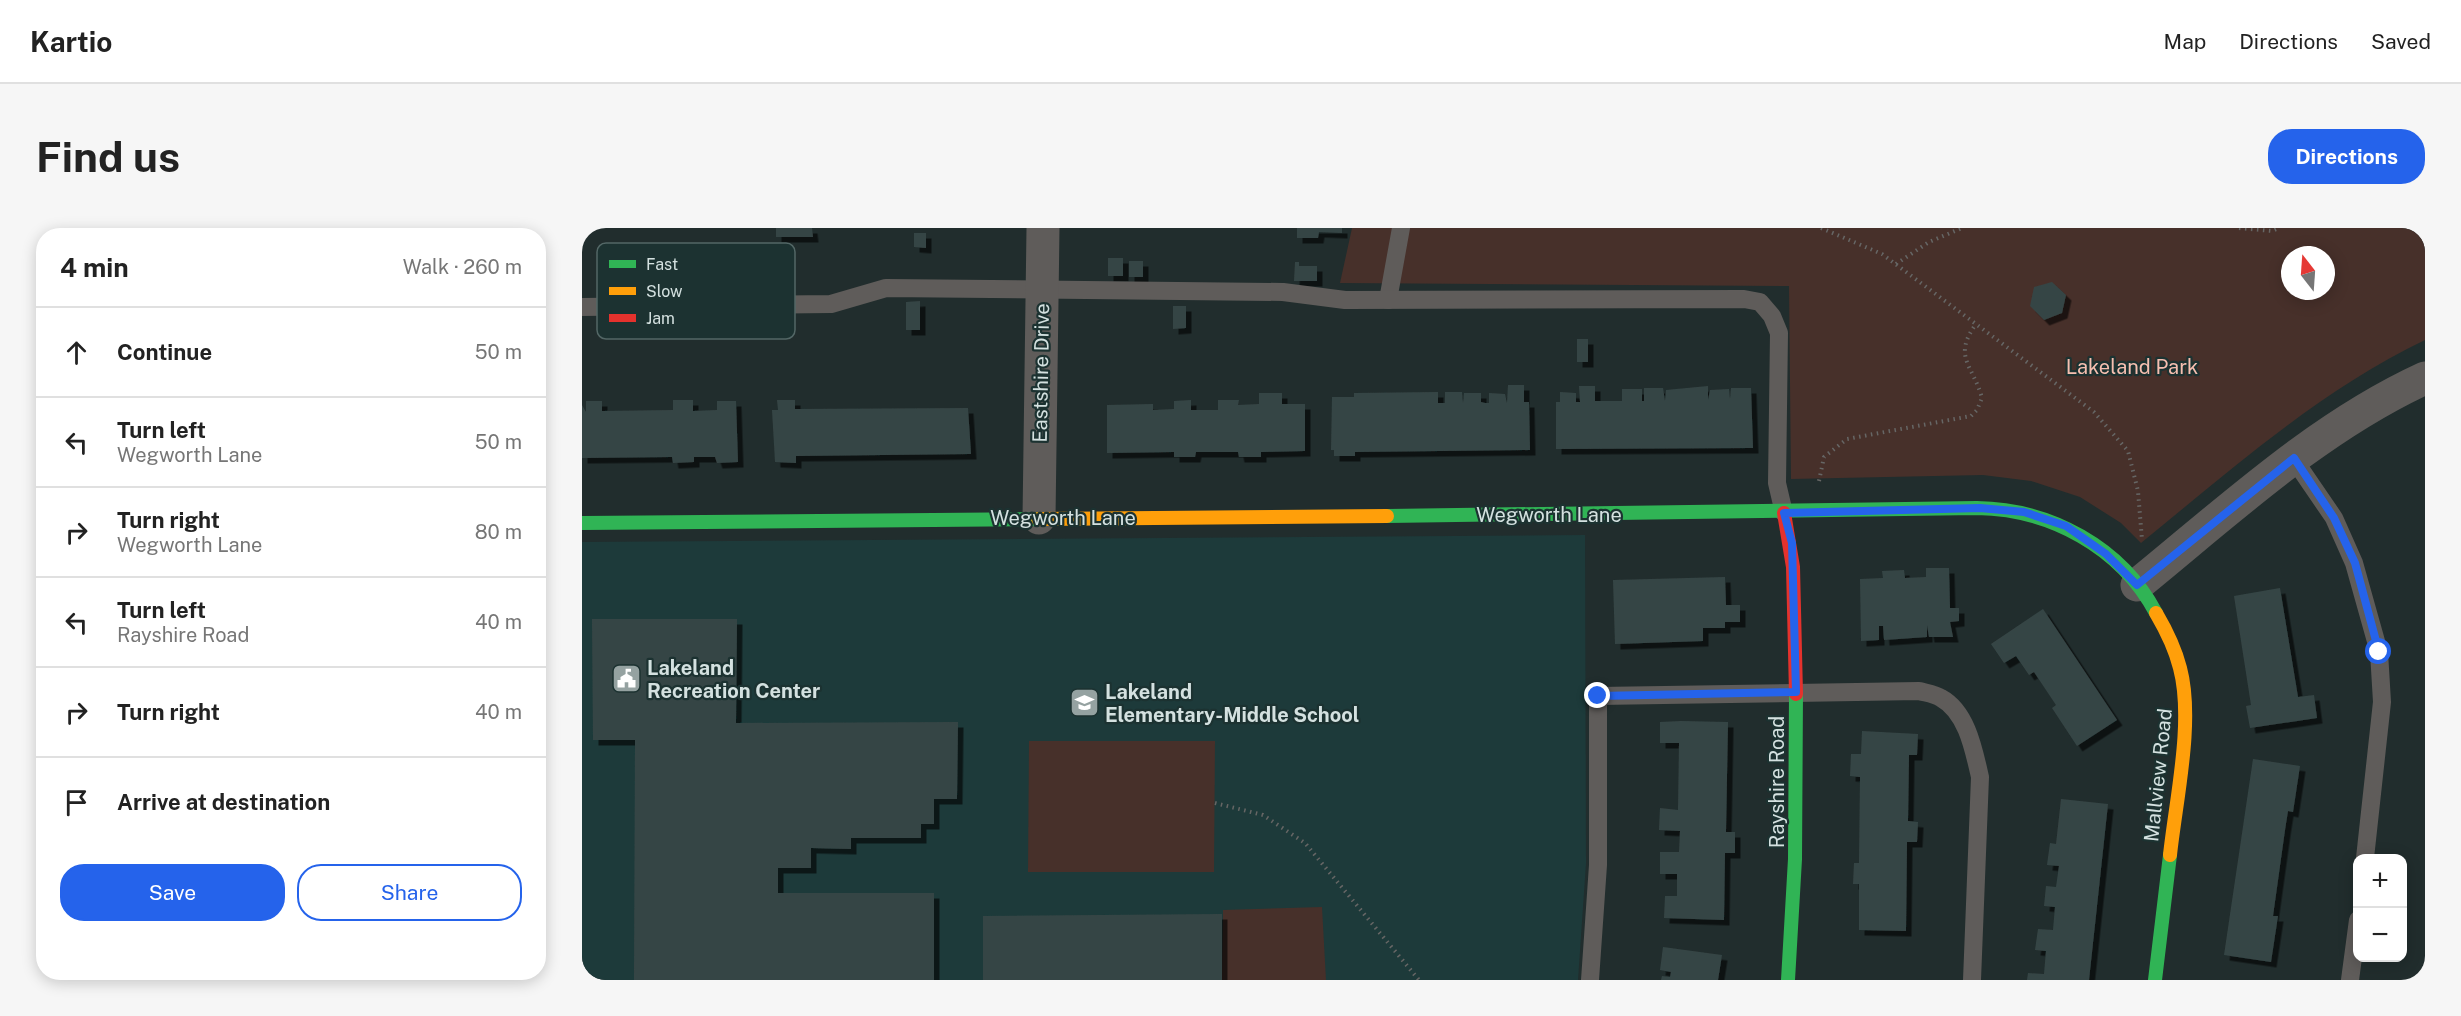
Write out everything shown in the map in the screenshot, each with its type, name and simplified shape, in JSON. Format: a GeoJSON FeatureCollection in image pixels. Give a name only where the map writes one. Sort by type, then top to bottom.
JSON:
{"type":"FeatureCollection","features":[{"type":"Feature","properties":{"kind":"street","name":"Eastshire Drive"},"geometry":{"type":"LineString","coordinates":[[1039,519],[1043,228]]}},
{"type":"Feature","properties":{"kind":"street"},"geometry":{"type":"LineString","coordinates":[[2137,585],[2294,458],[2393,393],[2425,378]]}},
{"type":"Feature","properties":{"kind":"street","name":"Wegworth Lane"},"geometry":{"type":"LineString","coordinates":[[582,523],[1784,513],[1980,508],[2024,512],[2066,526],[2106,554],[2137,585]]}},
{"type":"Feature","properties":{"kind":"street","name":"Rayshire Road"},"geometry":{"type":"LineString","coordinates":[[1784,513],[1792,543],[1796,692],[1797,826],[1788,980]]}},
{"type":"Feature","properties":{"kind":"street","name":"Mallview Road"},"geometry":{"type":"LineString","coordinates":[[2137,585],[2162,623],[2170,642],[2177,660],[2185,700],[2155,980]]}},
{"type":"Feature","properties":{"kind":"lane"},"geometry":{"type":"LineString","coordinates":[[1388,300],[1401,228]]}},
{"type":"Feature","properties":{"kind":"lane"},"geometry":{"type":"LineString","coordinates":[[795,304],[831,304],[886,288],[1042,287],[1283,291],[1345,300],[1744,299],[1760,302],[1772,316],[1779,333],[1777,483],[1784,513]]}},
{"type":"Feature","properties":{"kind":"lane"},"geometry":{"type":"LineString","coordinates":[[582,307],[597,307]]}},
{"type":"Feature","properties":{"kind":"lane"},"geometry":{"type":"LineString","coordinates":[[2294,458],[2334,518],[2355,563],[2379,652],[2382,702],[2365,854]]}},
{"type":"Feature","properties":{"kind":"lane"},"geometry":{"type":"LineString","coordinates":[[1590,980],[1598,865],[1598,696],[1919,691],[1942,698],[1958,715],[1972,744],[1980,777],[1972,980]]}},
{"type":"Feature","properties":{"kind":"lane"},"geometry":{"type":"LineString","coordinates":[[2350,980],[2353,958]]}},
{"type":"Feature","properties":{"kind":"path"},"geometry":{"type":"LineString","coordinates":[[1821,228],[1882,254],[2094,412],[2128,452],[2138,492],[2143,549]]}},
{"type":"Feature","properties":{"kind":"path"},"geometry":{"type":"LineString","coordinates":[[1896,264],[1929,242],[1962,228]]}},
{"type":"Feature","properties":{"kind":"path"},"geometry":{"type":"LineString","coordinates":[[2239,228],[2272,231],[2279,228]]}},
{"type":"Feature","properties":{"kind":"path"},"geometry":{"type":"LineString","coordinates":[[1819,487],[1820,470],[1824,457],[1847,439],[1971,416],[1977,410],[1982,398],[1963,352],[1966,338],[1977,324]]}},
{"type":"Feature","properties":{"kind":"path"},"geometry":{"type":"LineString","coordinates":[[1215,803],[1263,815],[1305,843],[1419,980]]}},
{"type":"Feature","properties":{"kind":"shaded area","name":"Lakeland Elementary-Middle School"},"geometry":{"type":"Polygon","coordinates":[[[1585,535],[1586,863],[1578,980],[582,980],[582,542],[1585,535]]]}},
{"type":"Feature","properties":{"kind":"green space","name":"Lakeland Park"},"geometry":{"type":"Polygon","coordinates":[[[1352,228],[2425,228],[2425,340],[2386,360],[2313,407],[2277,433],[2141,543],[2121,523],[2080,497],[2031,481],[1983,475],[1791,479],[1789,286],[1340,283],[1352,228]]]}},
{"type":"Feature","properties":{"kind":"green space"},"geometry":{"type":"Polygon","coordinates":[[[1029,741],[1215,741],[1214,872],[1028,872],[1029,741]]]}},
{"type":"Feature","properties":{"kind":"green space"},"geometry":{"type":"Polygon","coordinates":[[[1322,907],[1326,980],[1222,980],[1223,910],[1322,907]]]}},
{"type":"Feature","properties":{"kind":"building"},"geometry":{"type":"Polygon","coordinates":[[[776,228],[812,228],[813,237],[776,237],[776,228]]]}},
{"type":"Feature","properties":{"kind":"building"},"geometry":{"type":"Polygon","coordinates":[[[1297,228],[1342,228],[1342,233],[1319,232],[1318,238],[1297,238],[1297,228]]]}},
{"type":"Feature","properties":{"kind":"building"},"geometry":{"type":"Polygon","coordinates":[[[914,233],[926,233],[926,248],[914,247],[914,233]]]}},
{"type":"Feature","properties":{"kind":"building"},"geometry":{"type":"Polygon","coordinates":[[[1108,258],[1123,258],[1123,276],[1108,276],[1108,258]]]}},
{"type":"Feature","properties":{"kind":"building"},"geometry":{"type":"Polygon","coordinates":[[[1129,261],[1143,261],[1143,277],[1129,277],[1129,261]]]}},
{"type":"Feature","properties":{"kind":"building"},"geometry":{"type":"Polygon","coordinates":[[[1295,262],[1299,262],[1299,266],[1317,266],[1317,281],[1294,281],[1295,262]]]}},
{"type":"Feature","properties":{"kind":"building"},"geometry":{"type":"Polygon","coordinates":[[[2052,282],[2066,295],[2062,313],[2044,320],[2030,306],[2034,287],[2052,282]]]}},
{"type":"Feature","properties":{"kind":"building"},"geometry":{"type":"Polygon","coordinates":[[[920,301],[920,330],[906,330],[906,302],[920,301]]]}},
{"type":"Feature","properties":{"kind":"building"},"geometry":{"type":"Polygon","coordinates":[[[1173,306],[1186,306],[1186,328],[1173,329],[1173,306]]]}},
{"type":"Feature","properties":{"kind":"building"},"geometry":{"type":"Polygon","coordinates":[[[1577,339],[1588,339],[1588,362],[1577,362],[1577,339]]]}},
{"type":"Feature","properties":{"kind":"building"},"geometry":{"type":"Polygon","coordinates":[[[1508,385],[1524,385],[1524,402],[1529,402],[1530,450],[1355,452],[1355,456],[1334,456],[1334,450],[1331,450],[1332,397],[1354,397],[1354,393],[1438,392],[1438,403],[1445,403],[1445,392],[1462,392],[1463,403],[1464,393],[1481,393],[1481,402],[1489,403],[1489,393],[1505,394],[1507,403],[1508,385]]]}},
{"type":"Feature","properties":{"kind":"building"},"geometry":{"type":"Polygon","coordinates":[[[1579,386],[1595,386],[1595,401],[1622,401],[1622,389],[1642,389],[1642,401],[1644,401],[1644,388],[1663,388],[1665,401],[1666,390],[1708,386],[1708,400],[1710,390],[1729,389],[1730,399],[1731,388],[1751,388],[1753,448],[1556,449],[1556,402],[1560,402],[1560,392],[1576,393],[1576,402],[1580,402],[1579,386]]]}},
{"type":"Feature","properties":{"kind":"building"},"geometry":{"type":"Polygon","coordinates":[[[1259,393],[1282,393],[1282,404],[1305,404],[1305,451],[1261,452],[1261,457],[1239,457],[1238,452],[1196,452],[1195,457],[1174,457],[1174,452],[1107,453],[1107,405],[1153,404],[1153,410],[1174,409],[1174,401],[1191,400],[1191,410],[1218,410],[1218,400],[1239,400],[1238,405],[1259,404],[1259,393]]]}},
{"type":"Feature","properties":{"kind":"building"},"geometry":{"type":"Polygon","coordinates":[[[673,400],[693,400],[693,411],[717,410],[717,401],[736,401],[738,462],[717,463],[715,457],[694,457],[694,462],[673,463],[672,457],[582,458],[582,405],[586,412],[586,401],[602,401],[602,411],[673,410],[673,400]]]}},
{"type":"Feature","properties":{"kind":"building"},"geometry":{"type":"Polygon","coordinates":[[[777,400],[795,400],[795,409],[968,408],[971,454],[796,456],[796,463],[775,462],[772,410],[778,410],[777,400]]]}},
{"type":"Feature","properties":{"kind":"building"},"geometry":{"type":"Polygon","coordinates":[[[1926,568],[1949,568],[1950,608],[1959,608],[1959,621],[1950,622],[1953,637],[1929,637],[1927,625],[1927,637],[1884,640],[1883,626],[1879,626],[1879,640],[1861,641],[1860,579],[1883,578],[1882,571],[1904,570],[1905,578],[1926,577],[1926,568]]]}},
{"type":"Feature","properties":{"kind":"building"},"geometry":{"type":"Polygon","coordinates":[[[1725,577],[1726,605],[1740,605],[1740,622],[1725,622],[1725,628],[1703,628],[1703,641],[1615,644],[1613,580],[1725,577]]]}},
{"type":"Feature","properties":{"kind":"building"},"geometry":{"type":"Polygon","coordinates":[[[2280,588],[2298,697],[2314,695],[2317,718],[2250,728],[2246,706],[2251,705],[2234,596],[2280,588]]]}},
{"type":"Feature","properties":{"kind":"building"},"geometry":{"type":"Polygon","coordinates":[[[2043,609],[2117,720],[2077,746],[2052,708],[2056,705],[2034,672],[2029,675],[2016,656],[2004,663],[1991,644],[2043,609]]]}},
{"type":"Feature","properties":{"kind":"building"},"geometry":{"type":"Polygon","coordinates":[[[592,619],[737,619],[736,723],[958,722],[957,799],[934,799],[934,824],[921,824],[921,838],[851,838],[851,849],[811,848],[811,868],[778,868],[778,893],[934,893],[934,980],[634,980],[635,740],[593,740],[592,619]]]}},
{"type":"Feature","properties":{"kind":"building"},"geometry":{"type":"Polygon","coordinates":[[[1660,722],[1728,722],[1726,832],[1735,832],[1735,853],[1725,853],[1724,920],[1664,918],[1665,896],[1677,896],[1677,874],[1660,874],[1660,852],[1679,852],[1680,831],[1659,830],[1660,808],[1678,810],[1679,743],[1660,743],[1660,722]]]}},
{"type":"Feature","properties":{"kind":"building"},"geometry":{"type":"Polygon","coordinates":[[[1862,731],[1918,734],[1917,755],[1909,755],[1908,821],[1918,822],[1917,842],[1907,842],[1906,931],[1859,930],[1859,884],[1853,884],[1854,863],[1859,863],[1860,777],[1850,776],[1851,754],[1861,754],[1862,731]]]}},
{"type":"Feature","properties":{"kind":"building"},"geometry":{"type":"Polygon","coordinates":[[[2253,759],[2300,766],[2293,812],[2288,811],[2285,830],[2273,916],[2278,916],[2271,962],[2224,955],[2253,759]]]}},
{"type":"Feature","properties":{"kind":"building"},"geometry":{"type":"Polygon","coordinates":[[[2061,799],[2108,804],[2089,980],[2027,980],[2028,973],[2044,974],[2046,951],[2035,950],[2038,929],[2053,930],[2055,907],[2044,906],[2046,886],[2056,887],[2059,866],[2047,865],[2050,843],[2056,844],[2061,799]]]}},
{"type":"Feature","properties":{"kind":"building"},"geometry":{"type":"Polygon","coordinates":[[[1222,914],[1222,980],[983,980],[983,916],[1222,914]]]}},
{"type":"Feature","properties":{"kind":"building"},"geometry":{"type":"Polygon","coordinates":[[[1663,947],[1722,955],[1718,980],[1661,980],[1662,976],[1670,977],[1671,972],[1660,970],[1663,947]]]}},
{"type":"Feature","properties":{"kind":"traffic: fast"},"geometry":{"type":"LineString","coordinates":[[1387,516],[1977,508],[2004,510],[2056,524],[2081,536],[2124,569],[2156,613]]}},
{"type":"Feature","properties":{"kind":"traffic: fast"},"geometry":{"type":"LineString","coordinates":[[582,523],[1038,519]]}},
{"type":"Feature","properties":{"kind":"traffic: fast"},"geometry":{"type":"LineString","coordinates":[[1788,980],[1795,859],[1796,694]]}},
{"type":"Feature","properties":{"kind":"traffic: fast"},"geometry":{"type":"LineString","coordinates":[[2155,980],[2170,855]]}},
{"type":"Feature","properties":{"kind":"traffic: slow"},"geometry":{"type":"LineString","coordinates":[[1038,519],[1387,516]]}},
{"type":"Feature","properties":{"kind":"traffic: slow"},"geometry":{"type":"LineString","coordinates":[[2156,613],[2170,639],[2180,668],[2184,689],[2185,736],[2170,855]]}},
{"type":"Feature","properties":{"kind":"traffic: jam"},"geometry":{"type":"LineString","coordinates":[[1784,513],[1793,567],[1796,694]]}},
{"type":"Feature","properties":{"kind":"place","name":"Lakeland Recreation Center"},"geometry":{"type":"Point","coordinates":[626,679]}},
{"type":"Feature","properties":{"kind":"place","name":"Lakeland Elementary-Middle School"},"geometry":{"type":"Point","coordinates":[1084,703]}},
{"type":"Feature","properties":{"kind":"route"},"geometry":{"type":"LineString","coordinates":[[1598,696],[1796,692],[1792,543],[1784,513],[1980,508],[2024,512],[2066,526],[2106,554],[2137,585],[2294,458],[2334,518],[2355,563],[2379,652]]}}]}
